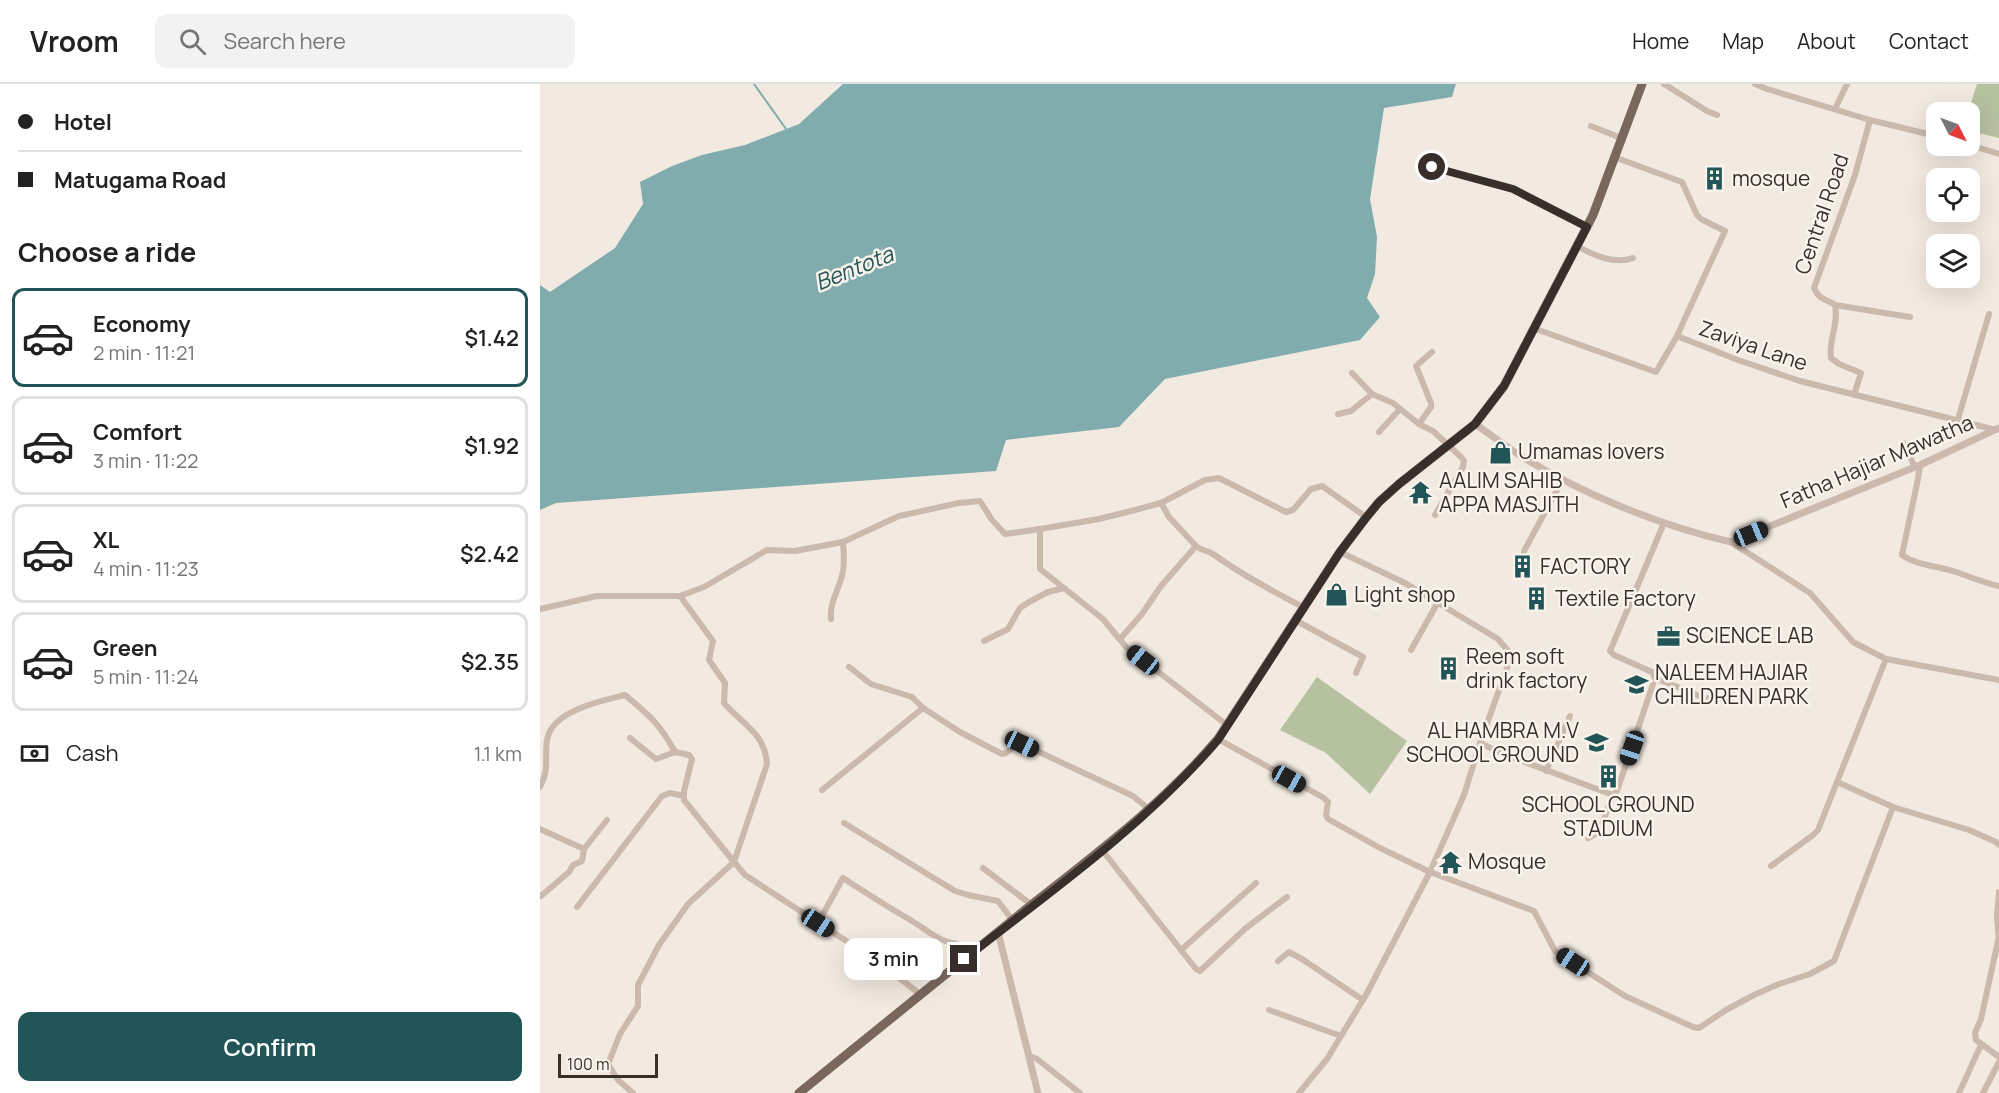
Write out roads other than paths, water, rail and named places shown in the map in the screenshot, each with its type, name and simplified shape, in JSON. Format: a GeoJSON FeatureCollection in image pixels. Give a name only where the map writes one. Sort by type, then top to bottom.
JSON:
{"type":"FeatureCollection","features":[{"type":"Feature","properties":{"kind":"main road"},"geometry":{"type":"LineString","coordinates":[[799,1093],[920,993],[1150,810],[1218,740],[1340,552],[1366,517],[1399,484],[1475,424],[1504,386],[1593,215],[1642,84]]}},
{"type":"Feature","properties":{"kind":"street"},"geometry":{"type":"LineString","coordinates":[[1664,84],[1717,115]]}},
{"type":"Feature","properties":{"kind":"street"},"geometry":{"type":"LineString","coordinates":[[1755,84],[1870,120],[1926,134]]}},
{"type":"Feature","properties":{"kind":"street"},"geometry":{"type":"LineString","coordinates":[[1836,109],[1847,84]]}},
{"type":"Feature","properties":{"kind":"street","name":"Central Road"},"geometry":{"type":"LineString","coordinates":[[1835,304],[1817,295],[1814,288],[1855,175],[1870,120]]}},
{"type":"Feature","properties":{"kind":"street"},"geometry":{"type":"LineString","coordinates":[[1591,126],[1622,138]]}},
{"type":"Feature","properties":{"kind":"street"},"geometry":{"type":"LineString","coordinates":[[1980,148],[1999,154]]}},
{"type":"Feature","properties":{"kind":"street","name":"Zaviya Lane"},"geometry":{"type":"LineString","coordinates":[[1614,157],[1682,182],[1697,215],[1725,231],[1677,336],[1800,381],[1997,429]]}},
{"type":"Feature","properties":{"kind":"street"},"geometry":{"type":"LineString","coordinates":[[1432,167],[1513,189],[1587,227]]}},
{"type":"Feature","properties":{"kind":"street"},"geometry":{"type":"LineString","coordinates":[[1577,246],[1601,258],[1628,260],[1633,258]]}},
{"type":"Feature","properties":{"kind":"street"},"geometry":{"type":"LineString","coordinates":[[1854,395],[1861,373],[1831,358],[1830,350],[1837,314],[1835,304],[1910,317]]}},
{"type":"Feature","properties":{"kind":"street"},"geometry":{"type":"LineString","coordinates":[[1958,419],[1989,314]]}},
{"type":"Feature","properties":{"kind":"street"},"geometry":{"type":"LineString","coordinates":[[1533,328],[1656,372],[1677,336]]}},
{"type":"Feature","properties":{"kind":"street"},"geometry":{"type":"LineString","coordinates":[[1419,424],[1431,407],[1431,403],[1416,366],[1432,352]]}},
{"type":"Feature","properties":{"kind":"street"},"geometry":{"type":"LineString","coordinates":[[1352,373],[1372,394],[1393,403],[1433,432],[1464,461],[1463,467],[1436,515]]}},
{"type":"Feature","properties":{"kind":"street"},"geometry":{"type":"LineString","coordinates":[[1338,414],[1351,411],[1372,394]]}},
{"type":"Feature","properties":{"kind":"street"},"geometry":{"type":"LineString","coordinates":[[1379,432],[1400,409]]}},
{"type":"Feature","properties":{"kind":"street"},"geometry":{"type":"LineString","coordinates":[[1475,424],[1521,456],[1563,479],[1664,523],[1698,535],[1731,542],[1810,593],[1853,642],[1886,659],[1999,680]]}},
{"type":"Feature","properties":{"kind":"street","name":"Fatha Hajiar Mawatha"},"geometry":{"type":"LineString","coordinates":[[1731,542],[1917,466],[1997,429]]}},
{"type":"Feature","properties":{"kind":"street"},"geometry":{"type":"LineString","coordinates":[[1904,443],[1917,466],[1918,479],[1902,555],[1985,584],[1999,586]]}},
{"type":"Feature","properties":{"kind":"street"},"geometry":{"type":"LineString","coordinates":[[540,609],[597,596],[680,596],[704,587],[767,550],[795,551],[843,542],[899,516],[959,503],[980,501],[992,520],[1005,534],[1099,519],[1161,503],[1205,480],[1219,478],[1286,512],[1293,510],[1311,489],[1322,486],[1366,517]]}},
{"type":"Feature","properties":{"kind":"street"},"geometry":{"type":"LineString","coordinates":[[1524,557],[1524,551],[1563,479]]}},
{"type":"Feature","properties":{"kind":"street"},"geometry":{"type":"LineString","coordinates":[[1161,503],[1169,517],[1200,549],[1209,551],[1246,577],[1303,608]]}},
{"type":"Feature","properties":{"kind":"street"},"geometry":{"type":"LineString","coordinates":[[1664,523],[1610,651],[1652,672],[1655,678],[1707,699],[1714,695],[1728,702],[1733,688]]}},
{"type":"Feature","properties":{"kind":"street"},"geometry":{"type":"LineString","coordinates":[[1040,529],[1040,569],[1103,620],[1126,647],[1227,725]]}},
{"type":"Feature","properties":{"kind":"street"},"geometry":{"type":"LineString","coordinates":[[831,619],[830,610],[843,574],[843,542]]}},
{"type":"Feature","properties":{"kind":"street"},"geometry":{"type":"LineString","coordinates":[[1120,639],[1196,546]]}},
{"type":"Feature","properties":{"kind":"street"},"geometry":{"type":"LineString","coordinates":[[1299,1093],[1327,1059],[1363,999],[1430,872],[1464,795],[1508,665],[1509,652],[1498,639],[1438,602],[1405,583],[1340,552]]}},
{"type":"Feature","properties":{"kind":"street"},"geometry":{"type":"LineString","coordinates":[[984,641],[1008,629],[1020,608],[1029,602],[1048,592],[1064,588]]}},
{"type":"Feature","properties":{"kind":"street"},"geometry":{"type":"LineString","coordinates":[[633,1093],[618,1080],[608,1064],[620,1034],[638,1006],[638,985],[659,945],[688,904],[734,862],[767,764],[766,750],[760,738],[724,703],[725,683],[709,660],[713,641],[680,596]]}},
{"type":"Feature","properties":{"kind":"street"},"geometry":{"type":"LineString","coordinates":[[1411,650],[1438,602]]}},
{"type":"Feature","properties":{"kind":"street"},"geometry":{"type":"LineString","coordinates":[[1295,620],[1363,657],[1356,673]]}},
{"type":"Feature","properties":{"kind":"street"},"geometry":{"type":"LineString","coordinates":[[1771,866],[1818,830],[1886,659]]}},
{"type":"Feature","properties":{"kind":"street"},"geometry":{"type":"LineString","coordinates":[[849,667],[871,684],[912,697],[923,708],[960,732],[1002,754],[1017,744],[1022,744],[1133,796],[1150,810]]}},
{"type":"Feature","properties":{"kind":"street"},"geometry":{"type":"LineString","coordinates":[[1588,838],[1599,832],[1613,795],[1617,791],[1655,678]]}},
{"type":"Feature","properties":{"kind":"street"},"geometry":{"type":"LineString","coordinates":[[540,787],[546,772],[544,756],[548,734],[558,721],[590,703],[625,695],[665,732],[675,752]]}},
{"type":"Feature","properties":{"kind":"street"},"geometry":{"type":"LineString","coordinates":[[822,790],[923,708]]}},
{"type":"Feature","properties":{"kind":"street"},"geometry":{"type":"LineString","coordinates":[[1546,771],[1570,716]]}},
{"type":"Feature","properties":{"kind":"street"},"geometry":{"type":"LineString","coordinates":[[630,738],[656,759],[675,752],[687,754],[692,759],[684,800],[745,875],[877,961],[920,993]]}},
{"type":"Feature","properties":{"kind":"street"},"geometry":{"type":"LineString","coordinates":[[1218,740],[1324,798],[1328,802],[1326,815],[1328,819],[1380,848],[1430,872],[1534,911],[1555,951],[1625,996],[1699,1028],[1754,995],[1810,974],[1834,961],[1893,807]]}},
{"type":"Feature","properties":{"kind":"street"},"geometry":{"type":"LineString","coordinates":[[1480,743],[1506,756],[1613,795]]}},
{"type":"Feature","properties":{"kind":"street"},"geometry":{"type":"LineString","coordinates":[[1837,782],[1893,807],[1969,830],[1996,842],[1999,846]]}},
{"type":"Feature","properties":{"kind":"street"},"geometry":{"type":"LineString","coordinates":[[577,907],[662,796],[670,793],[684,796]]}},
{"type":"Feature","properties":{"kind":"street"},"geometry":{"type":"LineString","coordinates":[[541,896],[569,872],[573,865],[582,861],[584,849],[607,820]]}},
{"type":"Feature","properties":{"kind":"street"},"geometry":{"type":"LineString","coordinates":[[844,823],[955,891],[998,901],[1013,921]]}},
{"type":"Feature","properties":{"kind":"street"},"geometry":{"type":"LineString","coordinates":[[540,829],[584,849]]}},
{"type":"Feature","properties":{"kind":"street"},"geometry":{"type":"LineString","coordinates":[[1102,850],[1196,969],[1200,971],[1246,928],[1287,897]]}},
{"type":"Feature","properties":{"kind":"street"},"geometry":{"type":"LineString","coordinates":[[983,868],[1032,905]]}},
{"type":"Feature","properties":{"kind":"street"},"geometry":{"type":"LineString","coordinates":[[818,923],[843,878],[915,922],[932,936],[957,944],[964,959]]}},
{"type":"Feature","properties":{"kind":"street"},"geometry":{"type":"LineString","coordinates":[[1181,950],[1256,883]]}},
{"type":"Feature","properties":{"kind":"street"},"geometry":{"type":"LineString","coordinates":[[1999,892],[1998,942],[1981,1018],[1975,1033],[1976,1040],[1999,1057]]}},
{"type":"Feature","properties":{"kind":"street"},"geometry":{"type":"LineString","coordinates":[[998,932],[1038,1093]]}},
{"type":"Feature","properties":{"kind":"street"},"geometry":{"type":"LineString","coordinates":[[1278,961],[1289,952],[1363,999]]}},
{"type":"Feature","properties":{"kind":"street"},"geometry":{"type":"LineString","coordinates":[[1269,1010],[1341,1036]]}},
{"type":"Feature","properties":{"kind":"street"},"geometry":{"type":"LineString","coordinates":[[1959,1093],[1982,1045]]}},
{"type":"Feature","properties":{"kind":"street"},"geometry":{"type":"LineString","coordinates":[[1029,1056],[1037,1059],[1080,1093]]}},
{"type":"Feature","properties":{"kind":"street"},"geometry":{"type":"LineString","coordinates":[[1983,1093],[1999,1062]]}},
{"type":"Feature","properties":{"kind":"water","name":"Bentota"},"geometry":{"type":"Polygon","coordinates":[[[843,84],[1456,84],[1452,97],[1384,108],[1370,199],[1377,237],[1375,274],[1367,298],[1380,317],[1360,340],[1165,379],[1119,427],[1006,440],[996,471],[556,503],[540,510],[540,285],[550,292],[615,248],[643,204],[640,182],[672,166],[702,155],[745,145],[799,124],[843,84]]]}},
{"type":"Feature","properties":{"kind":"waterway"},"geometry":{"type":"LineString","coordinates":[[754,84],[786,129]]}},
{"type":"Feature","properties":{"kind":"place","name":"mosque"},"geometry":{"type":"Point","coordinates":[1714,179]}},
{"type":"Feature","properties":{"kind":"place","name":"Umamas lovers"},"geometry":{"type":"Point","coordinates":[1500,452]}},
{"type":"Feature","properties":{"kind":"place","name":"AALIM SAHIB APPA MASJITH"},"geometry":{"type":"Point","coordinates":[1421,493]}},
{"type":"Feature","properties":{"kind":"place","name":"FACTORY"},"geometry":{"type":"Point","coordinates":[1522,567]}},
{"type":"Feature","properties":{"kind":"place","name":"Light shop"},"geometry":{"type":"Point","coordinates":[1336,595]}},
{"type":"Feature","properties":{"kind":"place","name":"Textile Factory"},"geometry":{"type":"Point","coordinates":[1537,599]}},
{"type":"Feature","properties":{"kind":"place","name":"SCIENCE LAB"},"geometry":{"type":"Point","coordinates":[1668,636]}},
{"type":"Feature","properties":{"kind":"place","name":"Reem soft drink factory"},"geometry":{"type":"Point","coordinates":[1448,669]}},
{"type":"Feature","properties":{"kind":"place","name":"NALEEM HAJIAR CHILDREN PARK"},"geometry":{"type":"Point","coordinates":[1637,685]}},
{"type":"Feature","properties":{"kind":"place","name":"AL HAMBRA M.V SCHOOL GROUND"},"geometry":{"type":"Point","coordinates":[1597,743]}},
{"type":"Feature","properties":{"kind":"place","name":"SCHOOL GROUND STADIUM"},"geometry":{"type":"Point","coordinates":[1608,777]}},
{"type":"Feature","properties":{"kind":"place","name":"Mosque"},"geometry":{"type":"Point","coordinates":[1450,862]}}]}
